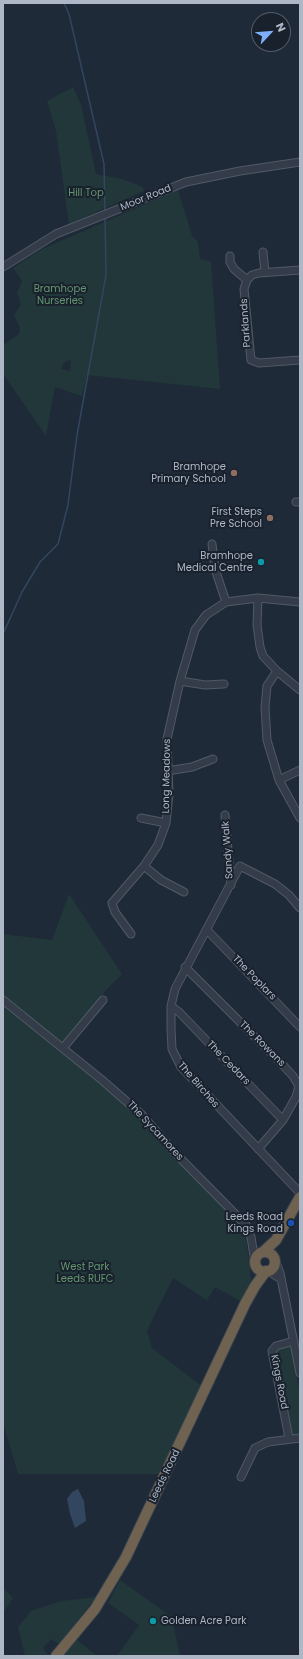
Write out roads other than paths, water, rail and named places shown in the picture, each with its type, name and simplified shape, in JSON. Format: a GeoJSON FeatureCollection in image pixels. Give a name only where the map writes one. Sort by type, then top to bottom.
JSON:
{"type":"FeatureCollection","features":[{"type":"Feature","properties":{"kind":"highway"},"geometry":{"type":"LineString","coordinates":[[276,1240],[272,1268],[262,1268],[257,1256],[276,1240],[300,1197]]}},
{"type":"Feature","properties":{"kind":"highway"},"geometry":{"type":"LineString","coordinates":[[263,1252],[269,1253],[274,1258]]}},
{"type":"Feature","properties":{"kind":"highway","name":"Leeds Road"},"geometry":{"type":"LineString","coordinates":[[56,1656],[95,1609],[126,1557],[255,1286],[262,1268]]}},
{"type":"Feature","properties":{"kind":"street","name":"Moor Road"},"geometry":{"type":"LineString","coordinates":[[3,267],[56,234],[186,182],[240,171],[300,162]]}},
{"type":"Feature","properties":{"kind":"street"},"geometry":{"type":"LineString","coordinates":[[263,252],[265,272]]}},
{"type":"Feature","properties":{"kind":"street"},"geometry":{"type":"LineString","coordinates":[[230,256],[230,262],[234,269],[247,280],[252,275],[265,272],[300,270]]}},
{"type":"Feature","properties":{"kind":"street","name":"Parklands"},"geometry":{"type":"LineString","coordinates":[[247,280],[244,289],[249,355],[251,360],[259,363],[300,360]]}},
{"type":"Feature","properties":{"kind":"street"},"geometry":{"type":"LineString","coordinates":[[212,544],[215,569],[226,602],[258,598],[300,602]]}},
{"type":"Feature","properties":{"kind":"street"},"geometry":{"type":"LineString","coordinates":[[258,598],[257,625],[260,647],[263,656],[277,671],[299,687]]}},
{"type":"Feature","properties":{"kind":"street","name":"Long Meadows"},"geometry":{"type":"LineString","coordinates":[[131,934],[115,912],[112,903],[144,866],[158,845],[166,823],[169,794],[167,739],[180,681],[195,630],[206,615],[226,602]]}},
{"type":"Feature","properties":{"kind":"street"},"geometry":{"type":"LineString","coordinates":[[277,671],[267,686],[265,708],[268,740],[279,780],[300,818]]}},
{"type":"Feature","properties":{"kind":"street"},"geometry":{"type":"LineString","coordinates":[[180,681],[211,686],[224,684]]}},
{"type":"Feature","properties":{"kind":"street"},"geometry":{"type":"LineString","coordinates":[[167,771],[192,767],[213,759]]}},
{"type":"Feature","properties":{"kind":"street"},"geometry":{"type":"LineString","coordinates":[[279,780],[300,770]]}},
{"type":"Feature","properties":{"kind":"street","name":"Sandy Walk"},"geometry":{"type":"LineString","coordinates":[[226,815],[231,885]]}},
{"type":"Feature","properties":{"kind":"street"},"geometry":{"type":"LineString","coordinates":[[141,818],[166,823]]}},
{"type":"Feature","properties":{"kind":"street"},"geometry":{"type":"LineString","coordinates":[[144,866],[161,880],[184,892]]}},
{"type":"Feature","properties":{"kind":"street","name":"The Birches"},"geometry":{"type":"LineString","coordinates":[[300,908],[289,895],[275,884],[240,866],[207,930],[185,967],[175,989],[171,1006],[172,1049],[181,1067],[300,1193]]}},
{"type":"Feature","properties":{"kind":"street","name":"The Poplars"},"geometry":{"type":"LineString","coordinates":[[207,930],[300,1027]]}},
{"type":"Feature","properties":{"kind":"street","name":"The Rowans"},"geometry":{"type":"LineString","coordinates":[[185,967],[297,1081],[298,1090],[283,1120],[258,1149]]}},
{"type":"Feature","properties":{"kind":"street","name":"The Sycamores"},"geometry":{"type":"LineString","coordinates":[[3,1000],[63,1048],[142,1115],[179,1157],[242,1220],[249,1232],[252,1247],[262,1268]]}},
{"type":"Feature","properties":{"kind":"street"},"geometry":{"type":"LineString","coordinates":[[63,1048],[103,1000]]}},
{"type":"Feature","properties":{"kind":"street","name":"The Cedars"},"geometry":{"type":"LineString","coordinates":[[171,1006],[179,1012],[283,1120]]}},
{"type":"Feature","properties":{"kind":"street"},"geometry":{"type":"LineString","coordinates":[[252,1247],[263,1252]]}},
{"type":"Feature","properties":{"kind":"street"},"geometry":{"type":"LineString","coordinates":[[274,1258],[281,1279],[300,1373]]}},
{"type":"Feature","properties":{"kind":"street"},"geometry":{"type":"LineString","coordinates":[[262,1268],[281,1279]]}},
{"type":"Feature","properties":{"kind":"street","name":"Kings Road"},"geometry":{"type":"LineString","coordinates":[[289,1438],[272,1351],[276,1346],[294,1341]]}},
{"type":"Feature","properties":{"kind":"street"},"geometry":{"type":"LineString","coordinates":[[241,1477],[255,1448],[268,1442],[289,1438],[300,1438]]}},
{"type":"Feature","properties":{"kind":"water"},"geometry":{"type":"Polygon","coordinates":[[[78,1489],[84,1501],[86,1521],[75,1528],[67,1499],[72,1492],[78,1489]]]}},
{"type":"Feature","properties":{"kind":"waterway"},"geometry":{"type":"LineString","coordinates":[[64,3],[69,14],[104,164],[105,212]]}},
{"type":"Feature","properties":{"kind":"waterway"},"geometry":{"type":"LineString","coordinates":[[3,634],[22,592],[40,562],[58,544],[68,505],[77,435],[106,275],[105,217]]}},
{"type":"Feature","properties":{"kind":"place","name":"Bramhope Primary School"},"geometry":{"type":"Point","coordinates":[234,473]}},
{"type":"Feature","properties":{"kind":"place","name":"First Steps Pre School"},"geometry":{"type":"Point","coordinates":[270,518]}},
{"type":"Feature","properties":{"kind":"place","name":"Bramhope Medical Centre"},"geometry":{"type":"Point","coordinates":[261,562]}},
{"type":"Feature","properties":{"kind":"place","name":"Leeds Road Kings Road"},"geometry":{"type":"Point","coordinates":[291,1223]}},
{"type":"Feature","properties":{"kind":"place","name":"Golden Acre Park"},"geometry":{"type":"Point","coordinates":[153,1621]}},
{"type":"Feature","properties":{"kind":"park label","name":"Hill Top"},"geometry":{"type":"Point","coordinates":[86,193]}},
{"type":"Feature","properties":{"kind":"park label","name":"Bramhope Nurseries"},"geometry":{"type":"Point","coordinates":[60,294]}},
{"type":"Feature","properties":{"kind":"park label","name":"West Park Leeds RUFC"},"geometry":{"type":"Point","coordinates":[85,1272]}}]}
